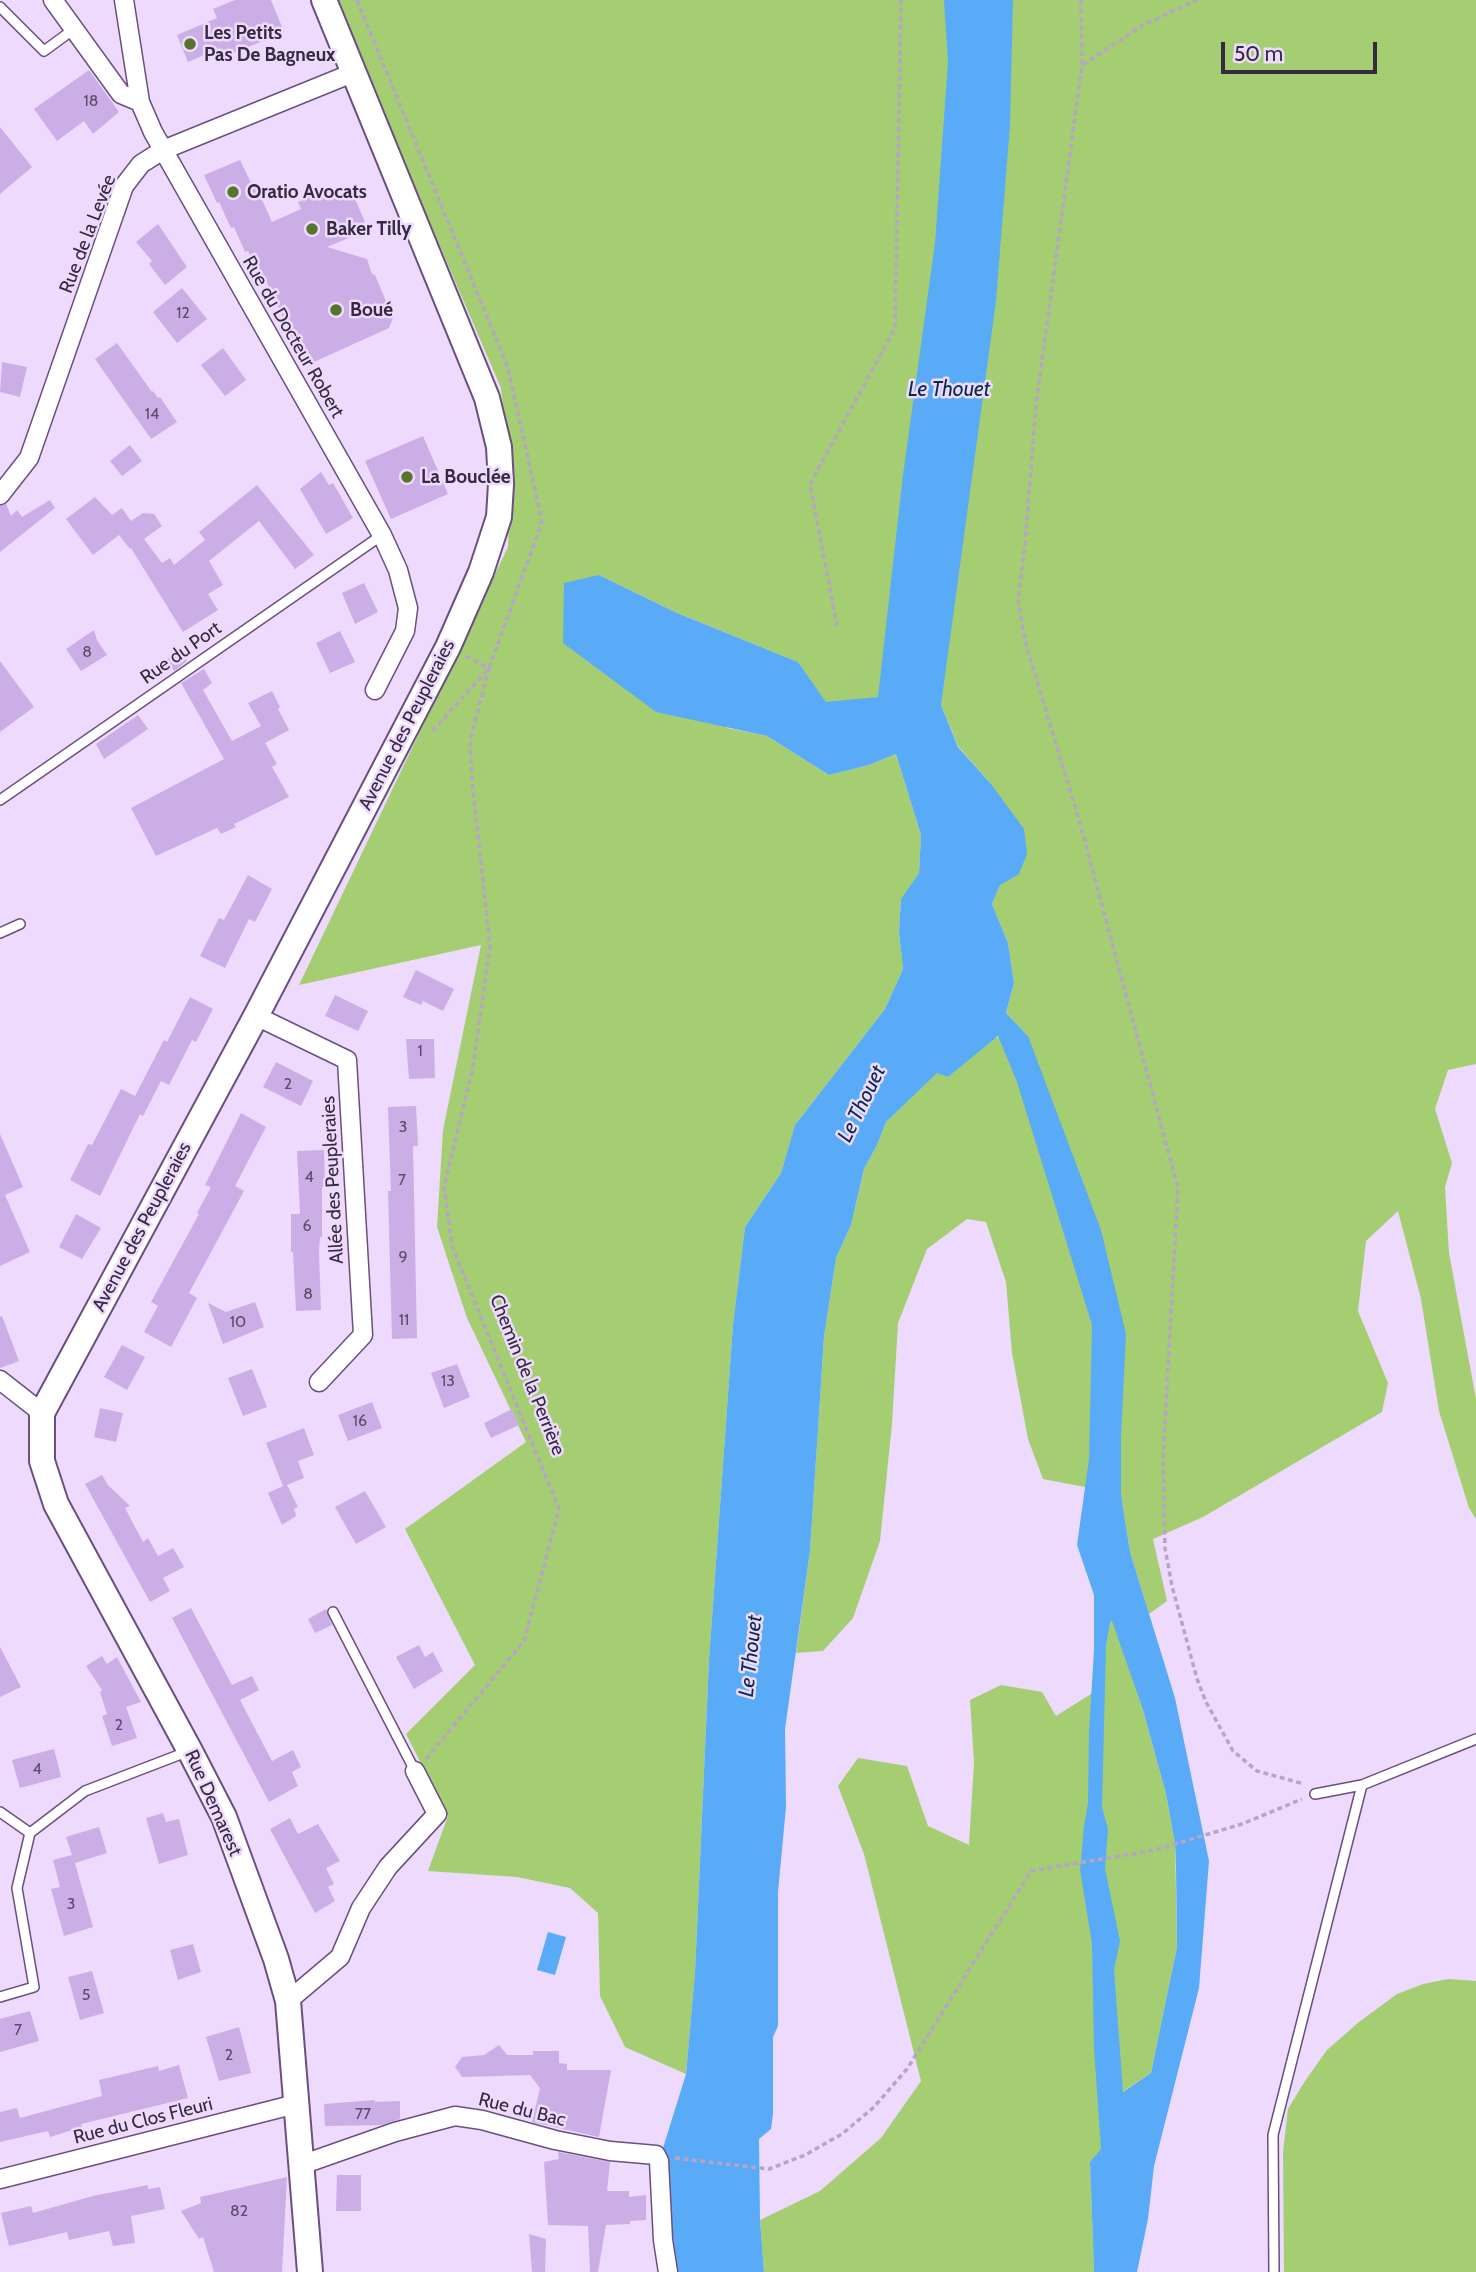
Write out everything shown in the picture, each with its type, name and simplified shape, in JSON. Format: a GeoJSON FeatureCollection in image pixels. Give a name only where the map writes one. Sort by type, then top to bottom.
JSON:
{"type":"FeatureCollection","features":[{"type":"Feature","properties":{"kind":"street"},"geometry":{"type":"LineString","coordinates":[[53,0],[121,94],[140,102]]}},
{"type":"Feature","properties":{"kind":"street","name":"Rue du Docteur Robert"},"geometry":{"type":"LineString","coordinates":[[124,0],[140,102],[163,150],[382,535],[398,570],[408,608],[405,631],[375,690]]}},
{"type":"Feature","properties":{"kind":"street","name":"Avenue des Peupleraies"},"geometry":{"type":"LineString","coordinates":[[42,1413],[256,1016],[448,647],[481,572],[499,517],[499,447],[487,398],[324,0]]}},
{"type":"Feature","properties":{"kind":"street","name":"Rue de la Levée"},"geometry":{"type":"LineString","coordinates":[[0,495],[29,458],[124,187],[141,164],[163,150],[355,72]]}},
{"type":"Feature","properties":{"kind":"street","name":"Allée des Peupleraies"},"geometry":{"type":"LineString","coordinates":[[256,1016],[347,1060],[363,1335],[319,1382]]}},
{"type":"Feature","properties":{"kind":"street"},"geometry":{"type":"LineString","coordinates":[[0,1380],[42,1413]]}},
{"type":"Feature","properties":{"kind":"street","name":"Rue Demarest"},"geometry":{"type":"LineString","coordinates":[[42,1413],[43,1461],[56,1504],[223,1817],[276,1959],[288,2001],[310,2272]]}},
{"type":"Feature","properties":{"kind":"street"},"geometry":{"type":"LineString","coordinates":[[288,2001],[340,1957],[361,1908],[388,1867],[437,1814],[415,1771]]}},
{"type":"Feature","properties":{"kind":"street","name":"Rue du Clos Fleuri"},"geometry":{"type":"LineString","coordinates":[[0,2179],[296,2104]]}},
{"type":"Feature","properties":{"kind":"street","name":"Rue du Bac"},"geometry":{"type":"LineString","coordinates":[[301,2165],[395,2132],[455,2116],[610,2151],[656,2155]]}},
{"type":"Feature","properties":{"kind":"street"},"geometry":{"type":"LineString","coordinates":[[656,2155],[659,2161],[667,2272]]}},
{"type":"Feature","properties":{"kind":"lane"},"geometry":{"type":"LineString","coordinates":[[0,8],[44,51],[74,29]]}},
{"type":"Feature","properties":{"kind":"lane","name":"Rue du Port"},"geometry":{"type":"LineString","coordinates":[[0,800],[382,535]]}},
{"type":"Feature","properties":{"kind":"lane"},"geometry":{"type":"LineString","coordinates":[[0,933],[20,924]]}},
{"type":"Feature","properties":{"kind":"lane"},"geometry":{"type":"LineString","coordinates":[[333,1612],[415,1771]]}},
{"type":"Feature","properties":{"kind":"lane"},"geometry":{"type":"LineString","coordinates":[[1315,1794],[1363,1786],[1476,1740]]}},
{"type":"Feature","properties":{"kind":"lane"},"geometry":{"type":"LineString","coordinates":[[0,1997],[34,1987],[17,1888],[30,1833],[85,1791],[190,1751]]}},
{"type":"Feature","properties":{"kind":"lane"},"geometry":{"type":"LineString","coordinates":[[1274,2272],[1273,2135],[1363,1786]]}},
{"type":"Feature","properties":{"kind":"lane"},"geometry":{"type":"LineString","coordinates":[[0,1812],[30,1833]]}},
{"type":"Feature","properties":{"kind":"path"},"geometry":{"type":"LineString","coordinates":[[837,626],[810,484],[895,328],[901,0]]}},
{"type":"Feature","properties":{"kind":"path"},"geometry":{"type":"LineString","coordinates":[[656,2155],[769,2169],[824,2145],[842,2134],[874,2107],[907,2069],[1031,1871],[1155,1850],[1242,1824],[1315,1794],[1309,1786],[1257,1771],[1233,1751],[1196,1679],[1172,1586],[1165,1548],[1163,1460],[1178,1188],[1080,827],[1025,641],[1018,600],[1036,405],[1083,65],[1081,0]]}},
{"type":"Feature","properties":{"kind":"path"},"geometry":{"type":"LineString","coordinates":[[1083,65],[1143,25],[1197,0]]}},
{"type":"Feature","properties":{"kind":"path","name":"Chemin de la Perrière"},"geometry":{"type":"LineString","coordinates":[[415,1771],[524,1641],[559,1509],[452,1246],[444,1187],[473,1067],[490,946],[470,741],[489,668]]}},
{"type":"Feature","properties":{"kind":"green space"},"geometry":{"type":"Polygon","coordinates":[[[334,0],[1476,0],[1476,1064],[1448,1070],[1435,1109],[1452,1163],[1445,1187],[1449,1253],[1476,1399],[1476,1519],[1469,1508],[1439,1411],[1421,1299],[1398,1211],[1366,1241],[1358,1311],[1388,1383],[1382,1412],[1203,1517],[1153,1539],[1167,1601],[1149,1614],[1130,1552],[1121,1494],[1043,1479],[1028,1439],[1012,1353],[1006,1282],[986,1222],[967,1219],[927,1249],[898,1323],[892,1424],[880,1541],[853,1618],[823,1651],[796,1653],[810,1551],[824,1337],[836,1258],[851,1225],[864,1169],[886,1122],[937,1072],[948,1077],[994,1038],[1028,1036],[1006,1013],[1014,983],[1008,943],[992,904],[1000,885],[991,784],[958,746],[941,705],[878,698],[826,703],[798,662],[677,613],[599,575],[727,728],[767,736],[829,775],[869,765],[896,754],[921,835],[919,873],[901,900],[899,932],[903,969],[885,1009],[795,1125],[781,1173],[745,1227],[733,1325],[709,1660],[695,1973],[686,2074],[625,2047],[600,1996],[598,1913],[570,1888],[517,1877],[428,1871],[448,1816],[406,1734],[475,1665],[405,1529],[526,1442],[467,1318],[437,1227],[443,1130],[481,945],[299,985],[508,547],[510,474],[501,388],[334,0]]]}},
{"type":"Feature","properties":{"kind":"green space"},"geometry":{"type":"Polygon","coordinates":[[[1113,1620],[1143,1710],[1166,1794],[1175,1843],[1177,1947],[1151,2073],[1122,2092],[1101,2150],[1090,2162],[1094,2272],[764,2272],[760,2220],[820,2191],[881,2138],[921,2081],[864,1854],[838,1786],[858,1758],[907,1766],[928,1826],[969,1845],[974,1762],[970,1700],[1001,1685],[1042,1692],[1056,1716],[1091,1694],[1113,1620]]]}},
{"type":"Feature","properties":{"kind":"green space"},"geometry":{"type":"Polygon","coordinates":[[[1448,1979],[1476,1981],[1476,2272],[1284,2272],[1283,2152],[1288,2109],[1327,2050],[1359,2022],[1397,1994],[1423,1984],[1448,1979]]]}},
{"type":"Feature","properties":{"kind":"water","name":"Le Thouet"},"geometry":{"type":"Polygon","coordinates":[[[944,0],[1013,0],[1010,125],[996,301],[941,705],[958,747],[991,784],[1024,829],[1027,854],[1019,874],[1000,885],[992,904],[1008,943],[1014,983],[1006,1013],[1028,1036],[1101,1230],[1126,1334],[1121,1494],[1130,1552],[1175,1698],[1209,1861],[1199,1988],[1154,2166],[1148,2219],[1137,2272],[1094,2272],[1090,2162],[1101,2149],[1094,2048],[1092,1944],[1080,1870],[1088,1803],[1094,1595],[1077,1545],[1089,1459],[1092,1325],[1017,1082],[998,1036],[948,1077],[937,1073],[886,1122],[864,1169],[851,1225],[836,1258],[824,1337],[810,1551],[785,1729],[786,1807],[778,1892],[778,2026],[773,2037],[773,2114],[771,2129],[759,2139],[764,2272],[677,2272],[663,2148],[686,2074],[695,1973],[709,1660],[733,1325],[745,1227],[781,1173],[795,1125],[885,1009],[903,969],[899,932],[901,899],[919,873],[921,835],[896,754],[869,765],[829,775],[767,736],[656,712],[563,643],[564,583],[599,575],[677,613],[798,662],[826,702],[878,697],[903,475],[935,243],[948,62],[944,0]],[[1112,1621],[1106,1646],[1102,1807],[1108,1829],[1105,1868],[1120,1941],[1114,1970],[1123,2092],[1151,2073],[1177,1947],[1175,1843],[1166,1794],[1143,1710],[1112,1621]]]}},
{"type":"Feature","properties":{"kind":"water"},"geometry":{"type":"Polygon","coordinates":[[[548,1932],[566,1937],[555,1975],[537,1970],[548,1932]]]}},
{"type":"Feature","properties":{"kind":"building"},"geometry":{"type":"Polygon","coordinates":[[[235,0],[271,0],[284,32],[217,60],[213,51],[188,62],[177,35],[217,18],[213,9],[235,0]]]}},
{"type":"Feature","properties":{"kind":"building"},"geometry":{"type":"Polygon","coordinates":[[[89,70],[119,112],[93,134],[84,121],[57,141],[34,109],[89,70]]]}},
{"type":"Feature","properties":{"kind":"building"},"geometry":{"type":"Polygon","coordinates":[[[0,127],[32,167],[0,194],[0,127]]]}},
{"type":"Feature","properties":{"kind":"building"},"geometry":{"type":"Polygon","coordinates":[[[240,160],[252,185],[255,184],[272,222],[301,209],[298,202],[324,191],[327,198],[339,193],[341,199],[353,194],[365,222],[355,227],[358,234],[327,247],[367,259],[393,318],[389,328],[305,366],[264,276],[260,277],[248,251],[245,252],[204,175],[240,160]]]}},
{"type":"Feature","properties":{"kind":"building"},"geometry":{"type":"Polygon","coordinates":[[[158,224],[187,267],[165,285],[149,264],[152,261],[136,242],[158,224]]]}},
{"type":"Feature","properties":{"kind":"building"},"geometry":{"type":"Polygon","coordinates":[[[182,288],[207,319],[177,343],[153,312],[182,288]]]}},
{"type":"Feature","properties":{"kind":"building"},"geometry":{"type":"Polygon","coordinates":[[[117,343],[177,422],[151,439],[95,359],[117,343]]]}},
{"type":"Feature","properties":{"kind":"building"},"geometry":{"type":"Polygon","coordinates":[[[223,348],[246,380],[225,396],[201,365],[223,348]]]}},
{"type":"Feature","properties":{"kind":"building"},"geometry":{"type":"Polygon","coordinates":[[[2,362],[27,367],[20,397],[0,392],[2,362]]]}},
{"type":"Feature","properties":{"kind":"building","name":"La Bouclée"},"geometry":{"type":"Polygon","coordinates":[[[423,436],[448,494],[391,519],[365,461],[423,436]]]}},
{"type":"Feature","properties":{"kind":"building"},"geometry":{"type":"Polygon","coordinates":[[[130,445],[142,461],[122,476],[110,461],[130,445]]]}},
{"type":"Feature","properties":{"kind":"building"},"geometry":{"type":"Polygon","coordinates":[[[321,472],[329,485],[333,483],[353,518],[326,534],[300,489],[321,472]]]}},
{"type":"Feature","properties":{"kind":"building"},"geometry":{"type":"Polygon","coordinates":[[[257,485],[314,555],[295,569],[259,521],[209,561],[223,585],[208,594],[218,610],[183,632],[131,548],[119,535],[93,555],[66,519],[95,497],[112,515],[122,508],[131,521],[143,513],[154,514],[162,526],[144,539],[162,563],[170,558],[174,565],[205,540],[199,532],[257,485]]]}},
{"type":"Feature","properties":{"kind":"building"},"geometry":{"type":"Polygon","coordinates":[[[50,500],[55,508],[0,552],[0,506],[6,504],[11,516],[17,510],[22,517],[50,500]]]}},
{"type":"Feature","properties":{"kind":"building"},"geometry":{"type":"Polygon","coordinates":[[[364,583],[378,612],[355,624],[342,593],[364,583]]]}},
{"type":"Feature","properties":{"kind":"building"},"geometry":{"type":"Polygon","coordinates":[[[94,630],[107,655],[81,671],[66,649],[94,630]]]}},
{"type":"Feature","properties":{"kind":"building"},"geometry":{"type":"Polygon","coordinates":[[[340,631],[355,662],[330,673],[316,643],[340,631]]]}},
{"type":"Feature","properties":{"kind":"building"},"geometry":{"type":"Polygon","coordinates":[[[180,651],[187,661],[174,671],[167,659],[180,651]]]}},
{"type":"Feature","properties":{"kind":"building"},"geometry":{"type":"Polygon","coordinates":[[[0,661],[34,707],[0,732],[0,661]]]}},
{"type":"Feature","properties":{"kind":"building"},"geometry":{"type":"Polygon","coordinates":[[[204,669],[212,683],[203,690],[232,741],[261,726],[248,703],[272,691],[289,730],[265,743],[277,764],[272,767],[289,797],[234,824],[236,827],[221,834],[217,828],[156,856],[131,808],[224,759],[181,683],[204,669]]]}},
{"type":"Feature","properties":{"kind":"building"},"geometry":{"type":"Polygon","coordinates":[[[138,715],[148,729],[104,759],[96,744],[138,715]]]}},
{"type":"Feature","properties":{"kind":"building"},"geometry":{"type":"Polygon","coordinates":[[[248,875],[272,889],[255,922],[249,919],[225,968],[200,956],[219,918],[224,920],[248,875]]]}},
{"type":"Feature","properties":{"kind":"building"},"geometry":{"type":"Polygon","coordinates":[[[416,970],[454,989],[443,1011],[423,1001],[421,1005],[403,997],[416,970]]]}},
{"type":"Feature","properties":{"kind":"building"},"geometry":{"type":"Polygon","coordinates":[[[335,995],[368,1011],[358,1031],[325,1016],[335,995]]]}},
{"type":"Feature","properties":{"kind":"building"},"geometry":{"type":"Polygon","coordinates":[[[190,997],[213,1009],[196,1042],[192,1040],[169,1085],[161,1081],[143,1116],[140,1114],[100,1196],[70,1180],[121,1089],[135,1096],[190,997]]]}},
{"type":"Feature","properties":{"kind":"building"},"geometry":{"type":"Polygon","coordinates":[[[406,1039],[434,1039],[435,1078],[409,1079],[406,1039]]]}},
{"type":"Feature","properties":{"kind":"building"},"geometry":{"type":"Polygon","coordinates":[[[276,1062],[313,1081],[301,1106],[263,1087],[276,1062]]]}},
{"type":"Feature","properties":{"kind":"building"},"geometry":{"type":"Polygon","coordinates":[[[416,1106],[418,1146],[413,1146],[417,1338],[392,1339],[388,1107],[416,1106]]]}},
{"type":"Feature","properties":{"kind":"building"},"geometry":{"type":"Polygon","coordinates":[[[241,1113],[266,1127],[235,1186],[244,1191],[189,1293],[197,1298],[171,1347],[144,1332],[158,1306],[151,1302],[199,1214],[197,1213],[211,1187],[205,1185],[241,1113]]]}},
{"type":"Feature","properties":{"kind":"building"},"geometry":{"type":"Polygon","coordinates":[[[0,1134],[23,1187],[5,1195],[30,1252],[0,1266],[0,1134]]]}},
{"type":"Feature","properties":{"kind":"building"},"geometry":{"type":"Polygon","coordinates":[[[324,1150],[325,1187],[322,1187],[322,1237],[319,1252],[321,1310],[296,1311],[291,1214],[300,1214],[297,1151],[324,1150]]]}},
{"type":"Feature","properties":{"kind":"building"},"geometry":{"type":"Polygon","coordinates":[[[76,1214],[101,1228],[82,1259],[59,1247],[76,1214]]]}},
{"type":"Feature","properties":{"kind":"building"},"geometry":{"type":"Polygon","coordinates":[[[255,1302],[264,1327],[223,1344],[208,1303],[226,1312],[255,1302]]]}},
{"type":"Feature","properties":{"kind":"building"},"geometry":{"type":"Polygon","coordinates":[[[2,1316],[19,1361],[0,1368],[0,1317],[2,1316]]]}},
{"type":"Feature","properties":{"kind":"building"},"geometry":{"type":"Polygon","coordinates":[[[122,1345],[145,1357],[127,1390],[104,1377],[122,1345]]]}},
{"type":"Feature","properties":{"kind":"building"},"geometry":{"type":"Polygon","coordinates":[[[457,1364],[470,1397],[444,1408],[431,1373],[457,1364]]]}},
{"type":"Feature","properties":{"kind":"building"},"geometry":{"type":"Polygon","coordinates":[[[252,1369],[267,1407],[243,1416],[228,1378],[252,1369]]]}},
{"type":"Feature","properties":{"kind":"building"},"geometry":{"type":"Polygon","coordinates":[[[372,1402],[382,1428],[348,1441],[338,1415],[372,1402]]]}},
{"type":"Feature","properties":{"kind":"building"},"geometry":{"type":"Polygon","coordinates":[[[100,1408],[123,1413],[116,1442],[94,1437],[100,1408]]]}},
{"type":"Feature","properties":{"kind":"building"},"geometry":{"type":"Polygon","coordinates":[[[512,1409],[519,1425],[491,1438],[484,1423],[512,1409]]]}},
{"type":"Feature","properties":{"kind":"building"},"geometry":{"type":"Polygon","coordinates":[[[304,1428],[314,1455],[298,1461],[304,1478],[287,1485],[298,1507],[294,1509],[296,1516],[282,1525],[268,1493],[283,1486],[266,1443],[304,1428]]]}},
{"type":"Feature","properties":{"kind":"building"},"geometry":{"type":"Polygon","coordinates":[[[102,1475],[108,1485],[130,1506],[125,1508],[143,1542],[148,1538],[158,1556],[173,1548],[184,1567],[163,1578],[170,1591],[150,1602],[85,1484],[102,1475]]]}},
{"type":"Feature","properties":{"kind":"building"},"geometry":{"type":"Polygon","coordinates":[[[365,1491],[386,1527],[356,1544],[335,1507],[365,1491]]]}},
{"type":"Feature","properties":{"kind":"building"},"geometry":{"type":"Polygon","coordinates":[[[191,1608],[232,1685],[252,1676],[259,1690],[240,1700],[272,1761],[293,1750],[301,1767],[292,1772],[298,1786],[269,1802],[172,1618],[191,1608]]]}},
{"type":"Feature","properties":{"kind":"building"},"geometry":{"type":"Polygon","coordinates":[[[326,1609],[332,1625],[315,1633],[308,1619],[326,1609]]]}},
{"type":"Feature","properties":{"kind":"building"},"geometry":{"type":"Polygon","coordinates":[[[419,1645],[425,1657],[433,1652],[443,1671],[414,1689],[396,1657],[419,1645]]]}},
{"type":"Feature","properties":{"kind":"building"},"geometry":{"type":"Polygon","coordinates":[[[0,1647],[21,1687],[0,1697],[0,1647]]]}},
{"type":"Feature","properties":{"kind":"building"},"geometry":{"type":"Polygon","coordinates":[[[102,1656],[107,1664],[117,1657],[141,1702],[126,1707],[137,1738],[112,1746],[102,1716],[107,1714],[100,1692],[102,1690],[86,1666],[102,1656]]]}},
{"type":"Feature","properties":{"kind":"building"},"geometry":{"type":"Polygon","coordinates":[[[54,1749],[61,1777],[20,1788],[12,1760],[54,1749]]]}},
{"type":"Feature","properties":{"kind":"building"},"geometry":{"type":"Polygon","coordinates":[[[163,1813],[166,1822],[179,1819],[188,1855],[159,1864],[146,1818],[163,1813]]]}},
{"type":"Feature","properties":{"kind":"building"},"geometry":{"type":"Polygon","coordinates":[[[290,1818],[298,1834],[318,1824],[340,1861],[326,1868],[334,1884],[328,1887],[335,1901],[315,1913],[270,1829],[290,1818]]]}},
{"type":"Feature","properties":{"kind":"building"},"geometry":{"type":"Polygon","coordinates":[[[99,1827],[107,1853],[75,1863],[93,1927],[64,1936],[51,1889],[60,1887],[53,1860],[72,1855],[66,1837],[99,1827]]]}},
{"type":"Feature","properties":{"kind":"building"},"geometry":{"type":"Polygon","coordinates":[[[193,1944],[201,1972],[178,1980],[170,1950],[193,1944]]]}},
{"type":"Feature","properties":{"kind":"building"},"geometry":{"type":"Polygon","coordinates":[[[92,1971],[104,2013],[80,2020],[68,1977],[92,1971]]]}},
{"type":"Feature","properties":{"kind":"building"},"geometry":{"type":"Polygon","coordinates":[[[30,2011],[39,2041],[0,2052],[0,2019],[30,2011]]]}},
{"type":"Feature","properties":{"kind":"building"},"geometry":{"type":"Polygon","coordinates":[[[239,2027],[251,2073],[219,2081],[206,2037],[239,2027]]]}},
{"type":"Feature","properties":{"kind":"building"},"geometry":{"type":"Polygon","coordinates":[[[499,2045],[507,2055],[559,2051],[559,2063],[567,2064],[567,2070],[611,2070],[599,2137],[532,2122],[540,2088],[530,2075],[462,2077],[455,2067],[462,2057],[484,2055],[499,2045]]]}},
{"type":"Feature","properties":{"kind":"building"},"geometry":{"type":"Polygon","coordinates":[[[179,2065],[188,2098],[81,2124],[82,2127],[50,2137],[48,2131],[0,2142],[0,2112],[17,2108],[20,2118],[102,2096],[99,2080],[158,2066],[159,2071],[179,2065]]]}},
{"type":"Feature","properties":{"kind":"building"},"geometry":{"type":"Polygon","coordinates":[[[400,2101],[400,2119],[382,2125],[325,2126],[324,2104],[400,2101]]]}},
{"type":"Feature","properties":{"kind":"building"},"geometry":{"type":"Polygon","coordinates":[[[558,2152],[610,2162],[607,2191],[629,2191],[629,2197],[646,2195],[646,2220],[606,2225],[598,2272],[590,2272],[588,2226],[548,2225],[544,2162],[559,2159],[558,2152]]]}},
{"type":"Feature","properties":{"kind":"building"},"geometry":{"type":"Polygon","coordinates":[[[337,2175],[361,2175],[361,2211],[336,2211],[337,2175]]]}},
{"type":"Feature","properties":{"kind":"building"},"geometry":{"type":"Polygon","coordinates":[[[287,2177],[282,2272],[214,2272],[203,2237],[199,2239],[181,2211],[201,2203],[200,2197],[287,2177]]]}},
{"type":"Feature","properties":{"kind":"building"},"geometry":{"type":"Polygon","coordinates":[[[148,2185],[148,2189],[160,2187],[165,2209],[131,2216],[135,2243],[113,2246],[109,2231],[69,2240],[67,2232],[9,2246],[1,2213],[31,2206],[33,2213],[93,2196],[148,2185]]]}},
{"type":"Feature","properties":{"kind":"building"},"geometry":{"type":"Polygon","coordinates":[[[529,2234],[546,2239],[545,2272],[532,2272],[529,2234]]]}},
{"type":"Feature","properties":{"kind":"place","name":"Les Petits Pas De Bagneux"},"geometry":{"type":"Point","coordinates":[190,44]}},
{"type":"Feature","properties":{"kind":"place","name":"Oratio Avocats"},"geometry":{"type":"Point","coordinates":[233,192]}},
{"type":"Feature","properties":{"kind":"place","name":"Baker Tilly"},"geometry":{"type":"Point","coordinates":[312,229]}},
{"type":"Feature","properties":{"kind":"place","name":"Boué"},"geometry":{"type":"Point","coordinates":[336,310]}},
{"type":"Feature","properties":{"kind":"place","name":"La Bouclée"},"geometry":{"type":"Point","coordinates":[407,477]}}]}
